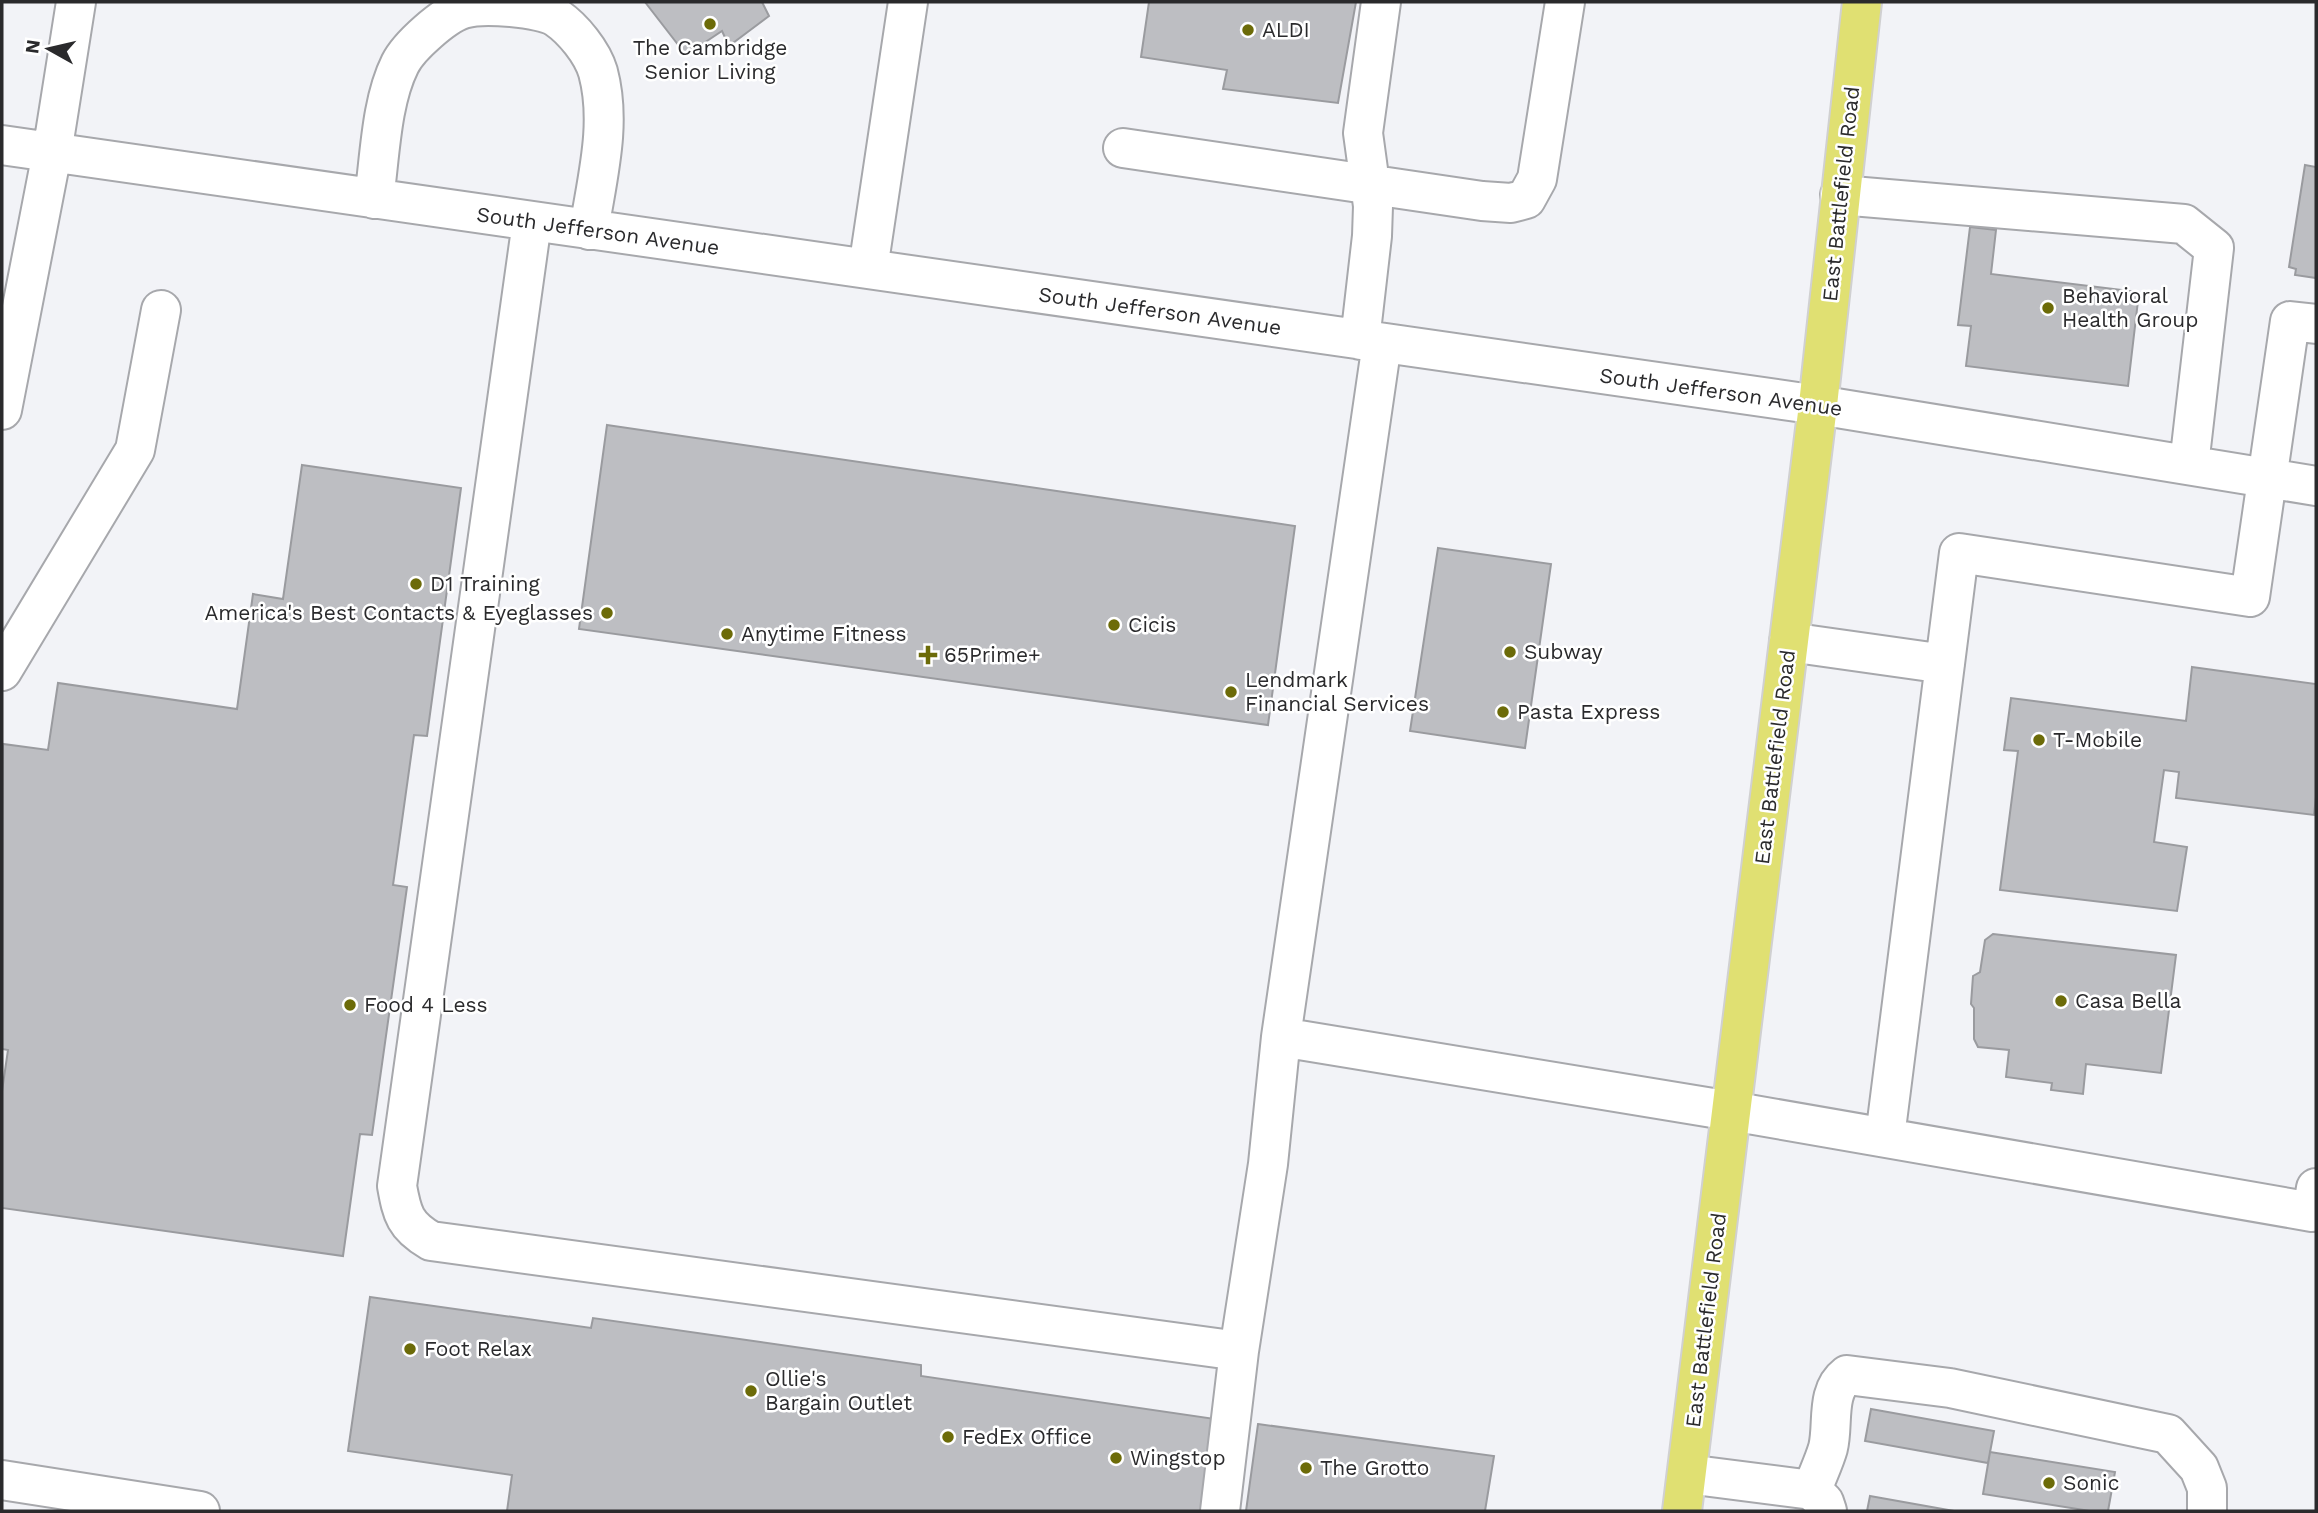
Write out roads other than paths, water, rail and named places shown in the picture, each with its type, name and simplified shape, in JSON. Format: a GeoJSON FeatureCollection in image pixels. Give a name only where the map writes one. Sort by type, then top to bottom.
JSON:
{"type":"FeatureCollection","features":[{"type":"Feature","properties":{"kind":"main road","name":"East Battlefield Road"},"geometry":{"type":"LineString","coordinates":[[1682,1511],[1818,405],[1862,2]]}},
{"type":"Feature","properties":{"kind":"street"},"geometry":{"type":"LineString","coordinates":[[2,411],[52,153],[76,2]]}},
{"type":"Feature","properties":{"kind":"street"},"geometry":{"type":"LineString","coordinates":[[868,269],[908,2]]}},
{"type":"Feature","properties":{"kind":"street"},"geometry":{"type":"LineString","coordinates":[[1220,1511],[1239,1351],[1268,1164],[1281,1037],[1371,341],[1373,206],[1363,133],[1381,2]]}},
{"type":"Feature","properties":{"kind":"street"},"geometry":{"type":"LineString","coordinates":[[1123,148],[1482,201],[1511,203],[1526,200],[1537,178],[1565,2]]}},
{"type":"Feature","properties":{"kind":"street"},"geometry":{"type":"LineString","coordinates":[[374,199],[389,92],[401,62],[420,37],[461,9],[487,5],[511,6],[555,16],[580,40],[597,69],[605,110],[604,137],[589,230]]}},
{"type":"Feature","properties":{"kind":"street","name":"South Jefferson Avenue"},"geometry":{"type":"LineString","coordinates":[[2,145],[1818,405],[2316,486]]}},
{"type":"Feature","properties":{"kind":"street"},"geometry":{"type":"LineString","coordinates":[[1840,195],[2184,224],[2214,248],[2189,465]]}},
{"type":"Feature","properties":{"kind":"street"},"geometry":{"type":"LineString","coordinates":[[532,222],[397,1186],[401,1210],[413,1231],[431,1241],[1239,1351]]}},
{"type":"Feature","properties":{"kind":"street"},"geometry":{"type":"LineString","coordinates":[[2,671],[135,450],[161,310]]}},
{"type":"Feature","properties":{"kind":"street"},"geometry":{"type":"LineString","coordinates":[[1885,1138],[1959,553],[2250,597],[2290,320],[2316,324]]}},
{"type":"Feature","properties":{"kind":"street"},"geometry":{"type":"LineString","coordinates":[[1789,642],[1945,664]]}},
{"type":"Feature","properties":{"kind":"street"},"geometry":{"type":"LineString","coordinates":[[1281,1037],[1731,1111],[2312,1212],[2316,1188]]}},
{"type":"Feature","properties":{"kind":"street"},"geometry":{"type":"LineString","coordinates":[[1687,1474],[1820,1501],[1832,1402],[1838,1382],[1847,1375],[1950,1388],[2168,1434],[2199,1468],[2207,1488],[2207,1511]]}},
{"type":"Feature","properties":{"kind":"street"},"geometry":{"type":"LineString","coordinates":[[2,1479],[200,1511]]}},
{"type":"Feature","properties":{"kind":"place","name":"The Cambridge Senior Living"},"geometry":{"type":"Point","coordinates":[710,24]}},
{"type":"Feature","properties":{"kind":"place","name":"ALDI"},"geometry":{"type":"Point","coordinates":[1248,30]}},
{"type":"Feature","properties":{"kind":"place","name":"Behavioral Health Group"},"geometry":{"type":"Point","coordinates":[2048,308]}},
{"type":"Feature","properties":{"kind":"place","name":"D1 Training"},"geometry":{"type":"Point","coordinates":[416,584]}},
{"type":"Feature","properties":{"kind":"place","name":"America's Best Contacts & Eyeglasses"},"geometry":{"type":"Point","coordinates":[607,613]}},
{"type":"Feature","properties":{"kind":"place","name":"Cicis"},"geometry":{"type":"Point","coordinates":[1114,625]}},
{"type":"Feature","properties":{"kind":"place","name":"Anytime Fitness"},"geometry":{"type":"Point","coordinates":[727,634]}},
{"type":"Feature","properties":{"kind":"place","name":"Subway"},"geometry":{"type":"Point","coordinates":[1510,652]}},
{"type":"Feature","properties":{"kind":"place","name":"65Prime+"},"geometry":{"type":"Point","coordinates":[928,655]}},
{"type":"Feature","properties":{"kind":"place","name":"Lendmark Financial Services"},"geometry":{"type":"Point","coordinates":[1231,692]}},
{"type":"Feature","properties":{"kind":"place","name":"Pasta Express"},"geometry":{"type":"Point","coordinates":[1503,712]}},
{"type":"Feature","properties":{"kind":"place","name":"T-Mobile"},"geometry":{"type":"Point","coordinates":[2039,740]}},
{"type":"Feature","properties":{"kind":"place","name":"Casa Bella"},"geometry":{"type":"Point","coordinates":[2061,1001]}},
{"type":"Feature","properties":{"kind":"place","name":"Food 4 Less"},"geometry":{"type":"Point","coordinates":[350,1005]}},
{"type":"Feature","properties":{"kind":"place","name":"Foot Relax"},"geometry":{"type":"Point","coordinates":[410,1349]}},
{"type":"Feature","properties":{"kind":"place","name":"Ollie's Bargain Outlet"},"geometry":{"type":"Point","coordinates":[751,1391]}},
{"type":"Feature","properties":{"kind":"place","name":"FedEx Office"},"geometry":{"type":"Point","coordinates":[948,1437]}},
{"type":"Feature","properties":{"kind":"place","name":"Wingstop"},"geometry":{"type":"Point","coordinates":[1116,1458]}},
{"type":"Feature","properties":{"kind":"place","name":"The Grotto"},"geometry":{"type":"Point","coordinates":[1306,1468]}},
{"type":"Feature","properties":{"kind":"place","name":"Sonic"},"geometry":{"type":"Point","coordinates":[2049,1483]}}]}
